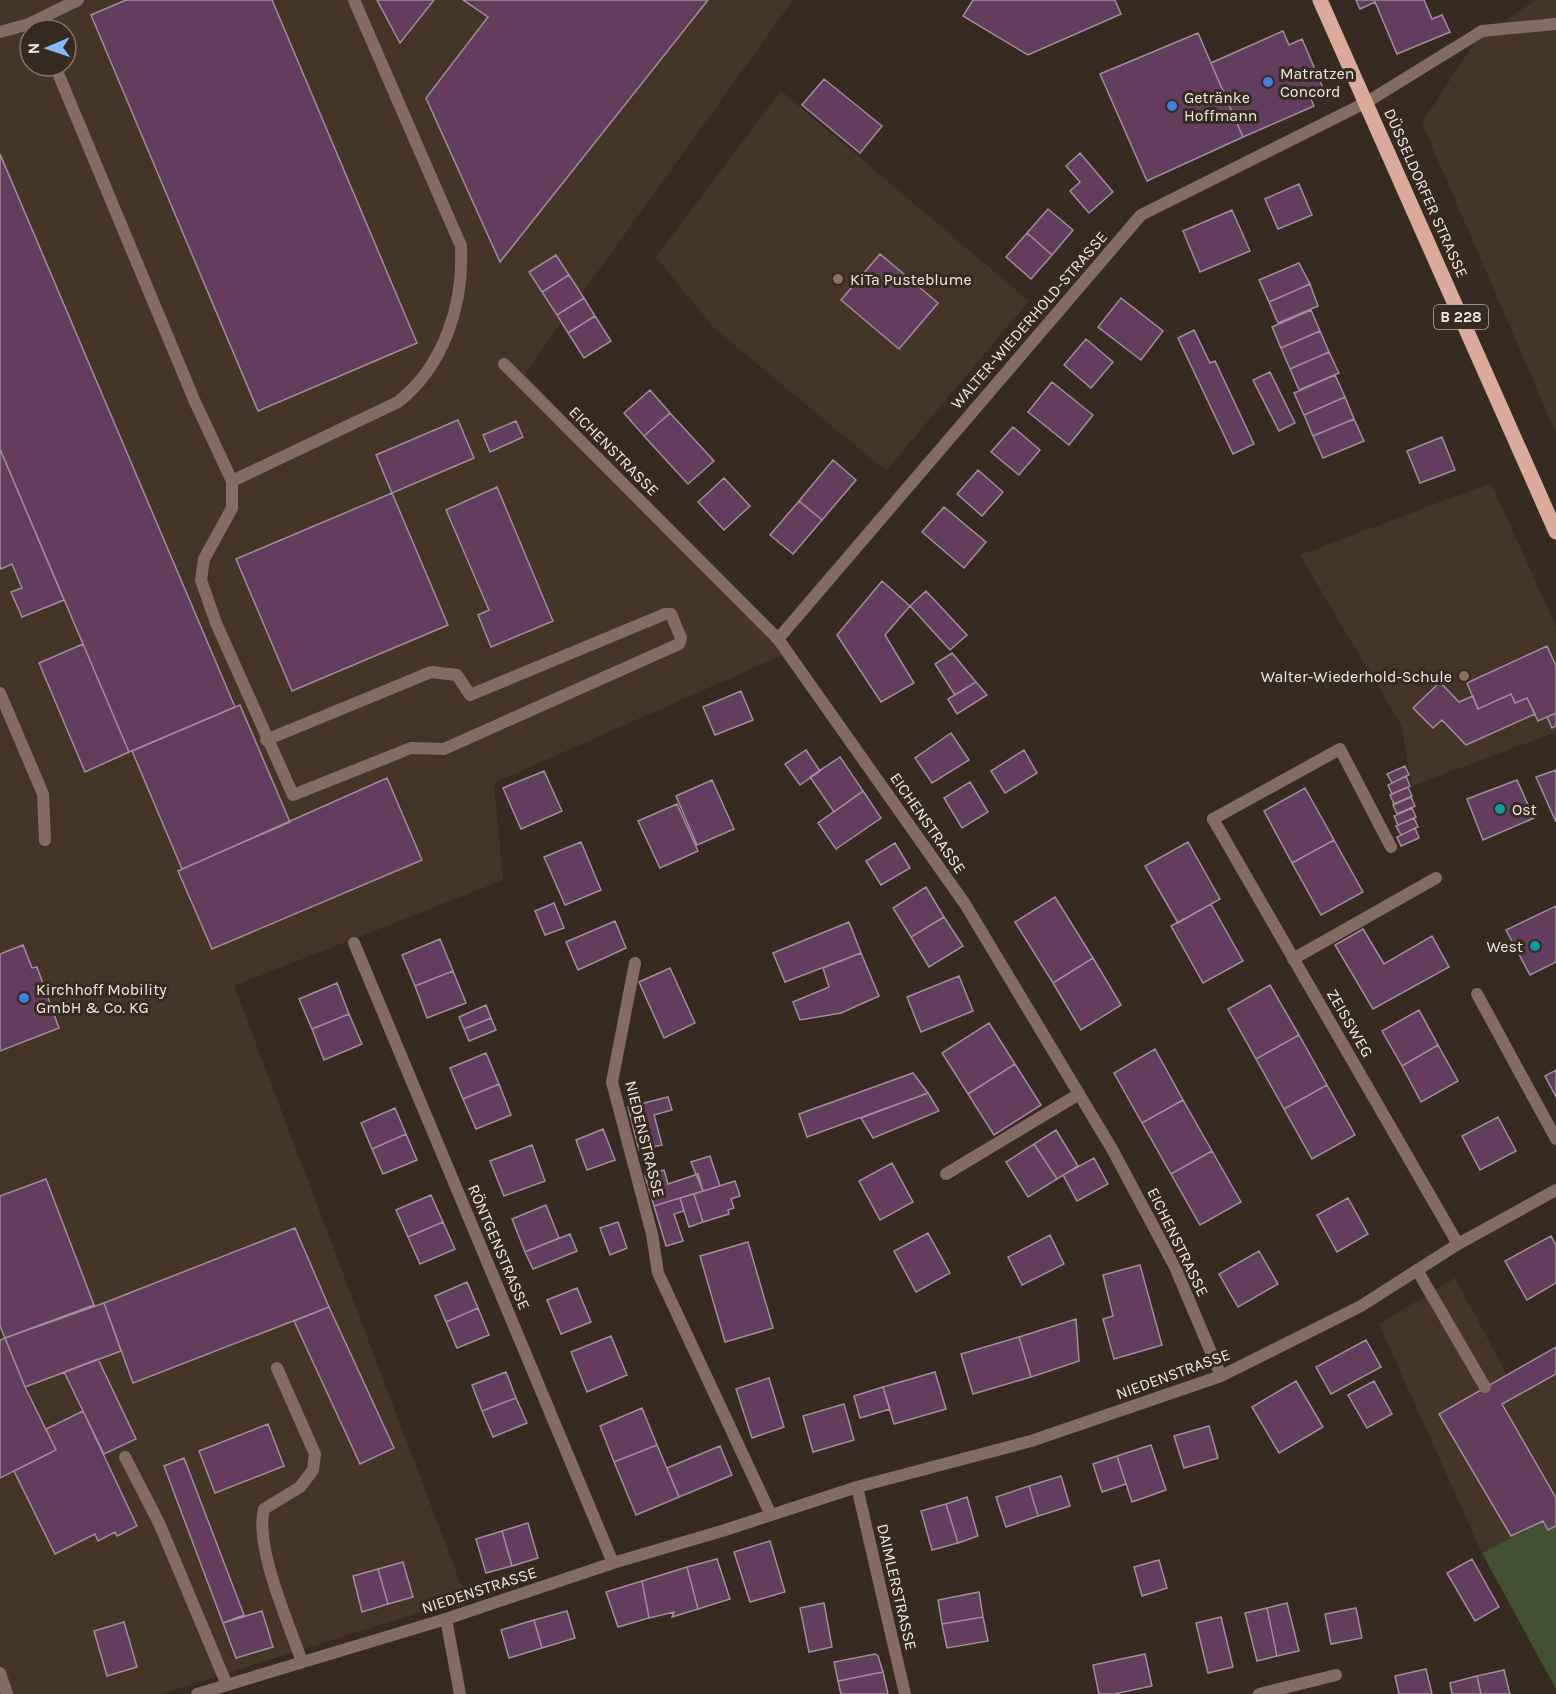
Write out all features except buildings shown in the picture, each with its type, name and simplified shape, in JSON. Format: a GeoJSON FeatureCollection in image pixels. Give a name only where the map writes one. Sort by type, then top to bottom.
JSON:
{"type":"FeatureCollection","features":[{"type":"Feature","properties":{"kind":"main road","name":"DÜSSELDORFER STRASSE"},"geometry":{"type":"LineString","coordinates":[[1320,0],[1556,532]]}},
{"type":"Feature","properties":{"kind":"street"},"geometry":{"type":"LineString","coordinates":[[49,18],[78,0]]}},
{"type":"Feature","properties":{"kind":"street"},"geometry":{"type":"LineString","coordinates":[[232,481],[398,402],[417,387],[438,358],[463,276],[461,246],[354,0]]}},
{"type":"Feature","properties":{"kind":"street","name":"WALTER-WIEDERHOLD-STRASSE"},"geometry":{"type":"LineString","coordinates":[[778,639],[1141,215],[1367,102],[1482,30],[1556,24]]}},
{"type":"Feature","properties":{"kind":"street"},"geometry":{"type":"LineString","coordinates":[[0,32],[18,29]]}},
{"type":"Feature","properties":{"kind":"street"},"geometry":{"type":"LineString","coordinates":[[60,78],[195,402],[232,481],[231,508],[204,559],[201,580],[216,623],[266,740],[292,795],[411,748],[444,748],[679,644],[681,638],[671,614],[665,614],[470,695],[457,675],[431,672],[266,740]]}},
{"type":"Feature","properties":{"kind":"street","name":"EICHENSTRASSE"},"geometry":{"type":"LineString","coordinates":[[504,364],[778,639],[965,904],[1079,1094],[1175,1267],[1221,1376]]}},
{"type":"Feature","properties":{"kind":"street"},"geometry":{"type":"LineString","coordinates":[[0,693],[43,794],[45,840]]}},
{"type":"Feature","properties":{"kind":"street","name":"ZEISSWEG"},"geometry":{"type":"LineString","coordinates":[[1391,847],[1340,749],[1213,819],[1458,1244]]}},
{"type":"Feature","properties":{"kind":"street"},"geometry":{"type":"LineString","coordinates":[[1293,959],[1436,878]]}},
{"type":"Feature","properties":{"kind":"street","name":"RÖNTGENSTRASSE"},"geometry":{"type":"LineString","coordinates":[[354,943],[613,1563]]}},
{"type":"Feature","properties":{"kind":"street","name":"NIEDENSTRASSE"},"geometry":{"type":"LineString","coordinates":[[635,963],[612,1082],[652,1234],[658,1273],[771,1515]]}},
{"type":"Feature","properties":{"kind":"street"},"geometry":{"type":"LineString","coordinates":[[1477,994],[1556,1139]]}},
{"type":"Feature","properties":{"kind":"street"},"geometry":{"type":"LineString","coordinates":[[946,1174],[1079,1094]]}},
{"type":"Feature","properties":{"kind":"street","name":"NIEDENSTRASSE"},"geometry":{"type":"LineString","coordinates":[[197,1694],[446,1619],[613,1563],[856,1487],[1031,1441],[1221,1376],[1361,1306],[1458,1244],[1556,1190]]}},
{"type":"Feature","properties":{"kind":"street"},"geometry":{"type":"LineString","coordinates":[[1418,1270],[1485,1387]]}},
{"type":"Feature","properties":{"kind":"street"},"geometry":{"type":"LineString","coordinates":[[277,1368],[315,1454],[313,1470],[300,1486],[264,1509],[260,1524],[275,1585],[302,1662]]}},
{"type":"Feature","properties":{"kind":"street"},"geometry":{"type":"LineString","coordinates":[[125,1457],[159,1523],[227,1685]]}},
{"type":"Feature","properties":{"kind":"street","name":"DAIMLERSTRASSE"},"geometry":{"type":"LineString","coordinates":[[856,1487],[905,1694]]}},
{"type":"Feature","properties":{"kind":"street"},"geometry":{"type":"LineString","coordinates":[[446,1619],[460,1694]]}},
{"type":"Feature","properties":{"kind":"street"},"geometry":{"type":"LineString","coordinates":[[0,1673],[7,1694]]}},
{"type":"Feature","properties":{"kind":"street"},"geometry":{"type":"LineString","coordinates":[[1259,1694],[1336,1675]]}},
{"type":"Feature","properties":{"kind":"shaded area"},"geometry":{"type":"Polygon","coordinates":[[[0,0],[793,0],[525,373],[785,654],[494,783],[503,880],[234,986],[466,1598],[160,1694],[0,1694],[0,0]]]}},
{"type":"Feature","properties":{"kind":"shaded area"},"geometry":{"type":"Polygon","coordinates":[[[1536,0],[1556,0],[1556,433],[1422,123],[1477,39],[1536,0]]]}},
{"type":"Feature","properties":{"kind":"shaded area","name":"KiTa Pusteblume"},"geometry":{"type":"Polygon","coordinates":[[[781,91],[1029,301],[886,471],[714,328],[656,257],[781,91]]]}},
{"type":"Feature","properties":{"kind":"shaded area","name":"Walter-Wiederhold-Schule"},"geometry":{"type":"Polygon","coordinates":[[[1491,483],[1556,627],[1556,732],[1412,786],[1401,725],[1300,555],[1491,483]]]}},
{"type":"Feature","properties":{"kind":"shaded area"},"geometry":{"type":"Polygon","coordinates":[[[1455,1278],[1507,1375],[1556,1347],[1556,1558],[1482,1553],[1379,1324],[1455,1278]]]}},
{"type":"Feature","properties":{"kind":"green space"},"geometry":{"type":"Polygon","coordinates":[[[1543,1521],[1548,1530],[1556,1526],[1556,1689],[1482,1553],[1543,1521]]]}},
{"type":"Feature","properties":{"kind":"place","name":"Matratzen Concord"},"geometry":{"type":"Point","coordinates":[1268,82]}},
{"type":"Feature","properties":{"kind":"place","name":"Getränke Hoffmann"},"geometry":{"type":"Point","coordinates":[1172,106]}},
{"type":"Feature","properties":{"kind":"place","name":"KiTa Pusteblume"},"geometry":{"type":"Point","coordinates":[838,279]}},
{"type":"Feature","properties":{"kind":"place","name":"Walter-Wiederhold-Schule"},"geometry":{"type":"Point","coordinates":[1464,676]}},
{"type":"Feature","properties":{"kind":"place","name":"Ost"},"geometry":{"type":"Point","coordinates":[1500,809]}},
{"type":"Feature","properties":{"kind":"place","name":"West"},"geometry":{"type":"Point","coordinates":[1535,946]}},
{"type":"Feature","properties":{"kind":"place","name":"Kirchhoff Mobility GmbH & Co. KG"},"geometry":{"type":"Point","coordinates":[24,998]}}]}
